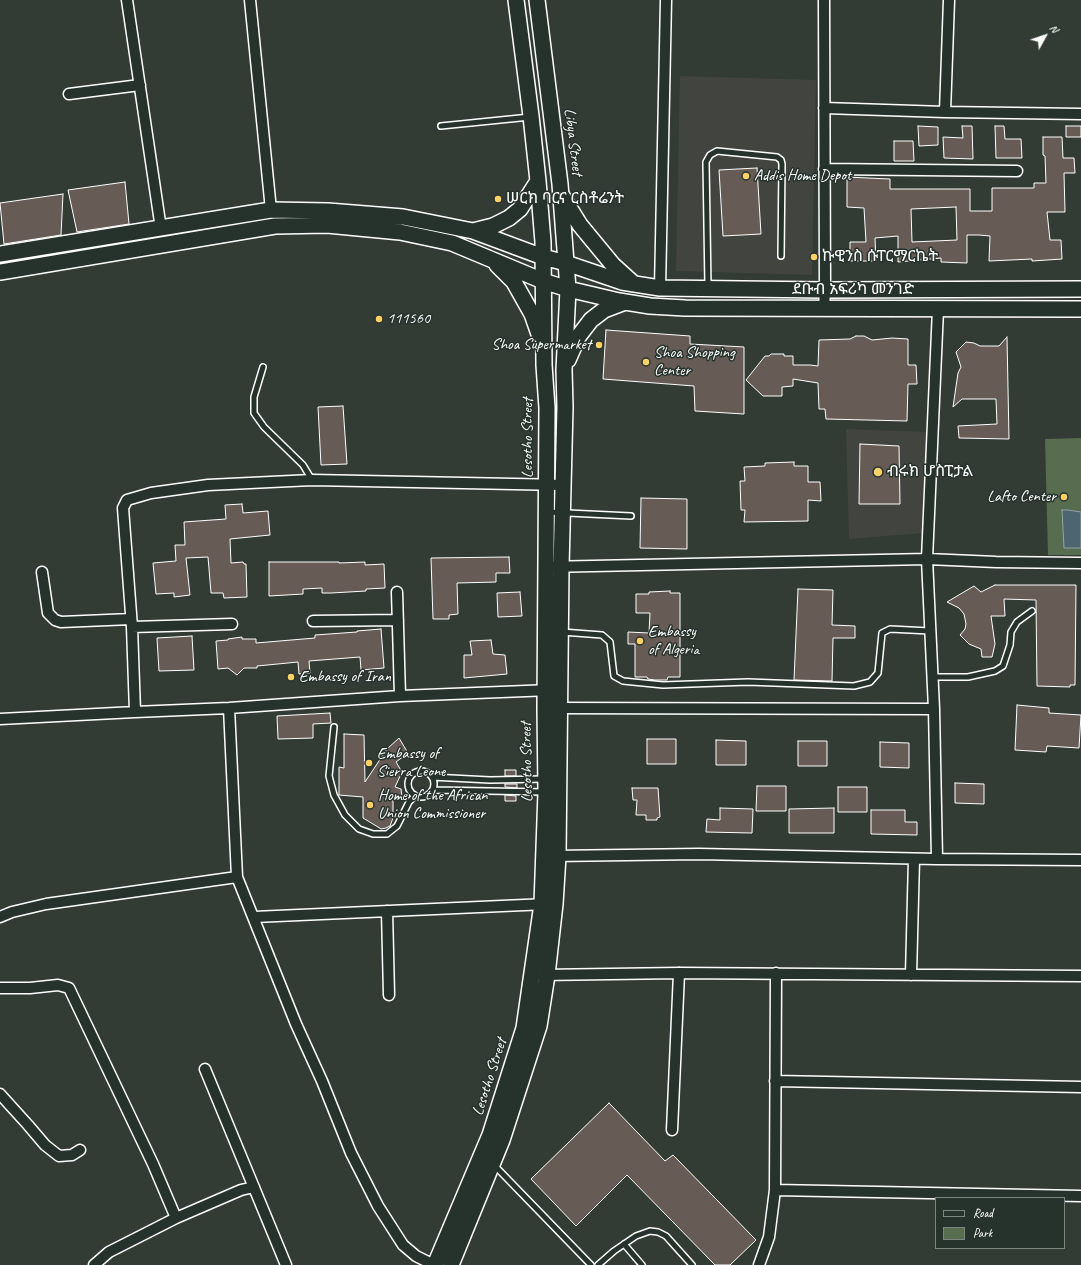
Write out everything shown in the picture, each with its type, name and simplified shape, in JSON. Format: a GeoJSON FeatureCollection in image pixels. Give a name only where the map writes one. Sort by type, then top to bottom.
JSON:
{"type":"FeatureCollection","features":[{"type":"Feature","properties":{"kind":"main road"},"geometry":{"type":"LineString","coordinates":[[473,231],[493,226],[508,218],[520,209],[538,181],[516,0]]}},
{"type":"Feature","properties":{"kind":"main road","name":"Libya Street"},"geometry":{"type":"LineString","coordinates":[[537,0],[560,192],[568,289]]}},
{"type":"Feature","properties":{"kind":"main road","name":"Lesotho Street"},"geometry":{"type":"LineString","coordinates":[[538,181],[543,257],[544,348],[547,408],[544,708],[553,786]]}},
{"type":"Feature","properties":{"kind":"main road"},"geometry":{"type":"LineString","coordinates":[[560,192],[584,230],[613,265],[634,284]]}},
{"type":"Feature","properties":{"kind":"main road","name":"ደቡብ አፍሪካ መንገድ"},"geometry":{"type":"LineString","coordinates":[[0,254],[271,210],[328,211],[403,217],[473,231],[543,257],[566,263],[622,282],[660,288],[825,290],[1081,289]]}},
{"type":"Feature","properties":{"kind":"main road","name":"ደቡብ አፍሪካ መንገድ"},"geometry":{"type":"LineString","coordinates":[[0,272],[275,226],[327,225],[400,232],[452,243],[543,281],[568,289],[650,306],[685,308],[1081,309]]}},
{"type":"Feature","properties":{"kind":"main road"},"geometry":{"type":"LineString","coordinates":[[491,259],[514,282],[532,314],[544,348]]}},
{"type":"Feature","properties":{"kind":"main road","name":"Lesotho Street"},"geometry":{"type":"LineString","coordinates":[[435,1265],[487,1160],[502,1140],[539,1026],[540,975],[549,904],[552,856],[553,786],[560,708],[561,567],[565,407],[564,370],[568,289]]}},
{"type":"Feature","properties":{"kind":"main road"},"geometry":{"type":"LineString","coordinates":[[564,370],[578,337],[591,320],[604,310],[625,302]]}},
{"type":"Feature","properties":{"kind":"main road","name":"Lesotho Street"},"geometry":{"type":"LineString","coordinates":[[451,1265],[487,1160]]}},
{"type":"Feature","properties":{"kind":"street"},"geometry":{"type":"LineString","coordinates":[[127,0],[161,229]]}},
{"type":"Feature","properties":{"kind":"street"},"geometry":{"type":"LineString","coordinates":[[250,0],[271,210]]}},
{"type":"Feature","properties":{"kind":"street"},"geometry":{"type":"LineString","coordinates":[[660,288],[666,0]]}},
{"type":"Feature","properties":{"kind":"street"},"geometry":{"type":"LineString","coordinates":[[824,0],[824,308]]}},
{"type":"Feature","properties":{"kind":"street"},"geometry":{"type":"LineString","coordinates":[[945,112],[949,0]]}},
{"type":"Feature","properties":{"kind":"street"},"geometry":{"type":"LineString","coordinates":[[69,94],[140,85]]}},
{"type":"Feature","properties":{"kind":"street"},"geometry":{"type":"LineString","coordinates":[[824,108],[1081,114]]}},
{"type":"Feature","properties":{"kind":"street"},"geometry":{"type":"LineString","coordinates":[[824,168],[1017,171]]}},
{"type":"Feature","properties":{"kind":"street"},"geometry":{"type":"LineString","coordinates":[[937,859],[934,709],[927,559],[938,308]]}},
{"type":"Feature","properties":{"kind":"street"},"geometry":{"type":"LineString","coordinates":[[135,712],[131,623],[123,508],[127,500],[151,493],[208,486],[312,480],[546,483],[564,485]]}},
{"type":"Feature","properties":{"kind":"street"},"geometry":{"type":"LineString","coordinates":[[546,566],[561,567],[927,559],[996,562],[1081,563]]}},
{"type":"Feature","properties":{"kind":"street"},"geometry":{"type":"LineString","coordinates":[[42,572],[48,613],[55,620],[61,622],[232,624]]}},
{"type":"Feature","properties":{"kind":"street"},"geometry":{"type":"LineString","coordinates":[[397,592],[400,696]]}},
{"type":"Feature","properties":{"kind":"street"},"geometry":{"type":"LineString","coordinates":[[312,621],[398,620]]}},
{"type":"Feature","properties":{"kind":"street"},"geometry":{"type":"LineString","coordinates":[[0,719],[229,708],[400,696],[560,689]]}},
{"type":"Feature","properties":{"kind":"street"},"geometry":{"type":"LineString","coordinates":[[229,708],[237,877],[296,1024],[322,1081],[351,1153],[378,1206],[403,1245],[416,1256],[435,1265]]}},
{"type":"Feature","properties":{"kind":"street"},"geometry":{"type":"LineString","coordinates":[[544,708],[934,709]]}},
{"type":"Feature","properties":{"kind":"street"},"geometry":{"type":"LineString","coordinates":[[552,856],[699,854],[914,859],[1081,860]]}},
{"type":"Feature","properties":{"kind":"street"},"geometry":{"type":"LineString","coordinates":[[911,975],[914,859]]}},
{"type":"Feature","properties":{"kind":"street"},"geometry":{"type":"LineString","coordinates":[[0,917],[12,912],[46,904],[237,877]]}},
{"type":"Feature","properties":{"kind":"street"},"geometry":{"type":"LineString","coordinates":[[254,917],[549,904]]}},
{"type":"Feature","properties":{"kind":"street"},"geometry":{"type":"LineString","coordinates":[[387,910],[389,995]]}},
{"type":"Feature","properties":{"kind":"street"},"geometry":{"type":"LineString","coordinates":[[672,1130],[679,973]]}},
{"type":"Feature","properties":{"kind":"street"},"geometry":{"type":"LineString","coordinates":[[759,1265],[769,1238],[775,1190],[776,973]]}},
{"type":"Feature","properties":{"kind":"street"},"geometry":{"type":"LineString","coordinates":[[540,975],[776,973],[1081,976]]}},
{"type":"Feature","properties":{"kind":"street"},"geometry":{"type":"LineString","coordinates":[[0,988],[30,988],[58,985],[69,988],[153,1164],[176,1218]]}},
{"type":"Feature","properties":{"kind":"street"},"geometry":{"type":"LineString","coordinates":[[205,1069],[286,1265]]}},
{"type":"Feature","properties":{"kind":"street"},"geometry":{"type":"LineString","coordinates":[[775,1081],[1081,1087]]}},
{"type":"Feature","properties":{"kind":"street"},"geometry":{"type":"LineString","coordinates":[[0,1094],[44,1145],[59,1156],[72,1155],[80,1150]]}},
{"type":"Feature","properties":{"kind":"street"},"geometry":{"type":"LineString","coordinates":[[94,1265],[109,1252],[176,1218],[241,1190],[254,1187]]}},
{"type":"Feature","properties":{"kind":"street"},"geometry":{"type":"LineString","coordinates":[[775,1190],[1081,1196]]}},
{"type":"Feature","properties":{"kind":"lane"},"geometry":{"type":"LineString","coordinates":[[441,126],[531,116]]}},
{"type":"Feature","properties":{"kind":"lane"},"geometry":{"type":"LineString","coordinates":[[708,289],[706,162],[710,155],[716,151],[777,157],[781,160],[781,256]]}},
{"type":"Feature","properties":{"kind":"lane"},"geometry":{"type":"LineString","coordinates":[[263,367],[254,397],[254,413],[264,427],[303,465],[312,480]]}},
{"type":"Feature","properties":{"kind":"lane"},"geometry":{"type":"LineString","coordinates":[[546,512],[631,516]]}},
{"type":"Feature","properties":{"kind":"lane"},"geometry":{"type":"LineString","coordinates":[[932,677],[968,677],[995,671],[1002,666],[1008,650],[1011,632],[1017,622],[1032,612]]}},
{"type":"Feature","properties":{"kind":"lane"},"geometry":{"type":"LineString","coordinates":[[545,631],[602,636],[610,642],[614,676],[623,681],[663,685],[748,682],[854,686],[870,682],[878,673],[882,633],[890,629],[930,631]]}},
{"type":"Feature","properties":{"kind":"lane"},"geometry":{"type":"LineString","coordinates":[[334,727],[329,776],[334,795],[345,816],[359,829],[373,834],[387,834],[396,826],[409,802],[415,796]]}},
{"type":"Feature","properties":{"kind":"lane"},"geometry":{"type":"LineString","coordinates":[[420,771],[425,772],[432,777],[490,780],[553,786],[433,790],[423,797],[415,796],[409,790],[408,781],[416,772],[420,771]]}},
{"type":"Feature","properties":{"kind":"lane"},"geometry":{"type":"LineString","coordinates":[[432,777],[434,783],[433,790]]}},
{"type":"Feature","properties":{"kind":"lane"},"geometry":{"type":"LineString","coordinates":[[487,1160],[590,1265]]}},
{"type":"Feature","properties":{"kind":"lane"},"geometry":{"type":"LineString","coordinates":[[598,1265],[636,1236],[650,1231],[658,1232],[666,1236],[692,1265]]}},
{"type":"Feature","properties":{"kind":"lane"},"geometry":{"type":"LineString","coordinates":[[624,1244],[642,1265]]}},
{"type":"Feature","properties":{"kind":"shaded area","name":"Addis Home Depot"},"geometry":{"type":"Polygon","coordinates":[[[680,76],[816,80],[812,275],[676,271],[680,76]]]}},
{"type":"Feature","properties":{"kind":"shaded area"},"geometry":{"type":"Polygon","coordinates":[[[846,429],[926,432],[926,479],[923,533],[849,539],[846,429]]]}},
{"type":"Feature","properties":{"kind":"green space","name":"Lafto Center"},"geometry":{"type":"Polygon","coordinates":[[[1081,438],[1081,555],[1048,555],[1045,439],[1081,438]]]}},
{"type":"Feature","properties":{"kind":"water"},"geometry":{"type":"Polygon","coordinates":[[[1062,510],[1081,512],[1081,548],[1064,548],[1062,510]]]}},
{"type":"Feature","properties":{"kind":"building"},"geometry":{"type":"Polygon","coordinates":[[[918,126],[938,127],[938,145],[919,146],[918,126]]]}},
{"type":"Feature","properties":{"kind":"building"},"geometry":{"type":"Polygon","coordinates":[[[962,126],[972,126],[973,159],[944,158],[943,137],[963,138],[962,126]]]}},
{"type":"Feature","properties":{"kind":"building"},"geometry":{"type":"Polygon","coordinates":[[[995,126],[1004,126],[1005,139],[1021,139],[1022,158],[996,158],[995,126]]]}},
{"type":"Feature","properties":{"kind":"building"},"geometry":{"type":"Polygon","coordinates":[[[1066,126],[1081,126],[1081,137],[1066,137],[1066,126]]]}},
{"type":"Feature","properties":{"kind":"building"},"geometry":{"type":"Polygon","coordinates":[[[1043,137],[1062,137],[1063,158],[1074,158],[1075,173],[1064,173],[1065,212],[1047,212],[1050,240],[1061,240],[1062,259],[989,261],[990,236],[967,235],[967,263],[941,262],[941,258],[898,262],[898,236],[875,238],[876,261],[850,261],[850,242],[866,242],[864,208],[847,207],[847,177],[890,179],[890,189],[970,189],[970,211],[992,211],[992,188],[1034,188],[1034,183],[1046,183],[1045,156],[1043,155],[1043,137]],[[956,207],[911,209],[912,242],[957,240],[956,207]]]}},
{"type":"Feature","properties":{"kind":"building"},"geometry":{"type":"Polygon","coordinates":[[[894,141],[913,141],[914,161],[894,161],[894,141]]]}},
{"type":"Feature","properties":{"kind":"building"},"geometry":{"type":"Polygon","coordinates":[[[757,168],[761,234],[723,236],[719,170],[757,168]]]}},
{"type":"Feature","properties":{"kind":"building"},"geometry":{"type":"Polygon","coordinates":[[[125,182],[129,224],[77,232],[68,190],[125,182]]]}},
{"type":"Feature","properties":{"kind":"building"},"geometry":{"type":"Polygon","coordinates":[[[63,194],[61,235],[4,244],[0,203],[63,194]]]}},
{"type":"Feature","properties":{"kind":"building"},"geometry":{"type":"Polygon","coordinates":[[[606,330],[690,336],[690,344],[744,347],[744,414],[695,411],[694,386],[603,379],[606,330]]]}},
{"type":"Feature","properties":{"kind":"building"},"geometry":{"type":"Polygon","coordinates":[[[856,336],[864,336],[872,340],[892,338],[908,339],[908,365],[916,365],[917,384],[908,384],[907,421],[826,419],[825,409],[819,409],[818,383],[793,379],[793,386],[782,387],[782,396],[763,396],[746,380],[765,356],[769,356],[771,354],[784,354],[784,356],[793,356],[793,365],[818,366],[819,340],[850,339],[856,336]]]}},
{"type":"Feature","properties":{"kind":"building"},"geometry":{"type":"Polygon","coordinates":[[[1007,337],[1009,439],[959,438],[958,426],[997,424],[996,399],[962,399],[953,407],[958,373],[961,367],[956,352],[966,342],[974,343],[980,346],[999,346],[1007,337]]]}},
{"type":"Feature","properties":{"kind":"building"},"geometry":{"type":"Polygon","coordinates":[[[343,406],[347,464],[321,465],[318,407],[343,406]]]}},
{"type":"Feature","properties":{"kind":"building","name":"ብሩክ ሆስፒታል"},"geometry":{"type":"Polygon","coordinates":[[[860,444],[899,446],[900,504],[859,504],[860,444]]]}},
{"type":"Feature","properties":{"kind":"building"},"geometry":{"type":"Polygon","coordinates":[[[794,462],[794,466],[808,466],[808,482],[820,482],[821,501],[808,500],[808,521],[744,522],[745,510],[741,510],[740,481],[745,481],[744,467],[765,466],[765,463],[794,462]]]}},
{"type":"Feature","properties":{"kind":"building"},"geometry":{"type":"Polygon","coordinates":[[[641,498],[687,499],[687,549],[640,548],[641,498]]]}},
{"type":"Feature","properties":{"kind":"building"},"geometry":{"type":"Polygon","coordinates":[[[242,504],[243,513],[268,511],[270,535],[230,539],[231,563],[243,562],[246,564],[247,597],[224,598],[223,593],[211,593],[208,557],[186,558],[190,595],[174,597],[174,593],[156,594],[153,563],[176,561],[175,545],[185,545],[184,522],[226,519],[225,505],[242,504]]]}},
{"type":"Feature","properties":{"kind":"building"},"geometry":{"type":"Polygon","coordinates":[[[509,557],[510,573],[496,573],[496,582],[457,583],[458,614],[449,615],[449,619],[433,619],[431,558],[509,557]]]}},
{"type":"Feature","properties":{"kind":"building"},"geometry":{"type":"Polygon","coordinates":[[[269,562],[365,562],[365,565],[384,564],[385,588],[366,589],[366,591],[331,593],[322,593],[322,588],[303,589],[303,594],[269,596],[269,562]]]}},
{"type":"Feature","properties":{"kind":"building"},"geometry":{"type":"Polygon","coordinates":[[[995,585],[1076,585],[1075,685],[1070,685],[1070,687],[1037,686],[1036,600],[1004,599],[1005,616],[991,616],[995,644],[992,657],[982,657],[981,649],[969,644],[960,635],[965,629],[966,624],[964,614],[959,608],[947,602],[974,586],[981,592],[995,585]]]}},
{"type":"Feature","properties":{"kind":"building"},"geometry":{"type":"Polygon","coordinates":[[[798,589],[833,590],[832,625],[855,626],[855,638],[833,638],[832,681],[794,680],[798,589]]]}},
{"type":"Feature","properties":{"kind":"building"},"geometry":{"type":"Polygon","coordinates":[[[670,591],[670,593],[680,593],[680,677],[668,677],[667,680],[655,680],[648,679],[647,677],[635,677],[635,644],[628,644],[628,632],[649,633],[650,613],[636,613],[636,594],[670,591]]]}},
{"type":"Feature","properties":{"kind":"building"},"geometry":{"type":"Polygon","coordinates":[[[520,592],[522,616],[498,617],[497,593],[520,592]]]}},
{"type":"Feature","properties":{"kind":"building"},"geometry":{"type":"Polygon","coordinates":[[[381,629],[384,668],[361,670],[360,657],[309,661],[310,673],[299,674],[298,662],[257,666],[257,668],[244,668],[237,675],[228,668],[218,669],[216,641],[242,637],[242,639],[256,639],[256,643],[315,638],[315,635],[381,629]]]}},
{"type":"Feature","properties":{"kind":"building"},"geometry":{"type":"Polygon","coordinates":[[[192,636],[194,670],[159,671],[157,638],[192,636]]]}},
{"type":"Feature","properties":{"kind":"building"},"geometry":{"type":"Polygon","coordinates":[[[491,640],[493,654],[505,655],[507,674],[464,678],[464,655],[472,655],[470,641],[491,640]]]}},
{"type":"Feature","properties":{"kind":"building"},"geometry":{"type":"Polygon","coordinates":[[[1017,705],[1049,708],[1049,713],[1081,715],[1079,748],[1047,746],[1046,752],[1015,750],[1017,705]]]}},
{"type":"Feature","properties":{"kind":"building"},"geometry":{"type":"Polygon","coordinates":[[[330,713],[331,723],[313,724],[313,738],[278,739],[277,716],[330,713]]]}},
{"type":"Feature","properties":{"kind":"building"},"geometry":{"type":"Polygon","coordinates":[[[344,734],[364,735],[365,782],[387,749],[399,738],[408,753],[396,762],[402,772],[395,787],[401,789],[402,797],[393,798],[393,818],[390,826],[386,828],[381,829],[363,818],[363,797],[339,795],[339,767],[344,768],[344,734]]]}},
{"type":"Feature","properties":{"kind":"building"},"geometry":{"type":"Polygon","coordinates":[[[647,739],[676,739],[676,764],[647,764],[647,739]]]}},
{"type":"Feature","properties":{"kind":"building"},"geometry":{"type":"Polygon","coordinates":[[[716,740],[746,741],[746,765],[716,765],[716,740]]]}},
{"type":"Feature","properties":{"kind":"building"},"geometry":{"type":"Polygon","coordinates":[[[798,741],[827,741],[827,766],[798,766],[798,741]]]}},
{"type":"Feature","properties":{"kind":"building"},"geometry":{"type":"Polygon","coordinates":[[[880,742],[909,743],[909,768],[880,767],[880,742]]]}},
{"type":"Feature","properties":{"kind":"building"},"geometry":{"type":"Polygon","coordinates":[[[505,770],[516,770],[516,776],[505,776],[505,770]]]}},
{"type":"Feature","properties":{"kind":"building"},"geometry":{"type":"Polygon","coordinates":[[[955,783],[984,784],[984,804],[955,803],[955,783]]]}},
{"type":"Feature","properties":{"kind":"building"},"geometry":{"type":"Polygon","coordinates":[[[505,784],[517,784],[517,788],[505,787],[505,784]]]}},
{"type":"Feature","properties":{"kind":"building"},"geometry":{"type":"Polygon","coordinates":[[[757,786],[786,786],[786,811],[756,811],[757,786]]]}},
{"type":"Feature","properties":{"kind":"building"},"geometry":{"type":"Polygon","coordinates":[[[838,787],[867,787],[867,812],[838,812],[838,787]]]}},
{"type":"Feature","properties":{"kind":"building"},"geometry":{"type":"Polygon","coordinates":[[[632,788],[658,788],[660,817],[657,818],[657,820],[646,820],[646,815],[636,815],[637,800],[633,800],[632,788]]]}},
{"type":"Feature","properties":{"kind":"building"},"geometry":{"type":"Polygon","coordinates":[[[505,795],[516,796],[516,801],[505,801],[505,795]]]}},
{"type":"Feature","properties":{"kind":"building"},"geometry":{"type":"Polygon","coordinates":[[[720,808],[753,809],[752,833],[706,832],[707,819],[720,820],[720,808]]]}},
{"type":"Feature","properties":{"kind":"building"},"geometry":{"type":"Polygon","coordinates":[[[834,808],[834,833],[789,833],[789,809],[834,808]]]}},
{"type":"Feature","properties":{"kind":"building"},"geometry":{"type":"Polygon","coordinates":[[[871,810],[905,810],[905,822],[917,822],[917,835],[871,834],[871,810]]]}},
{"type":"Feature","properties":{"kind":"building"},"geometry":{"type":"Polygon","coordinates":[[[609,1103],[665,1161],[673,1155],[756,1240],[730,1265],[715,1265],[627,1175],[576,1226],[531,1179],[609,1103]]]}},
{"type":"Feature","properties":{"kind":"place","name":"Addis Home Depot"},"geometry":{"type":"Point","coordinates":[746,176]}},
{"type":"Feature","properties":{"kind":"place","name":"ሠርክ ባርና ርስቶሬንት"},"geometry":{"type":"Point","coordinates":[498,199]}},
{"type":"Feature","properties":{"kind":"place","name":"ኩዊንስ ሱፐርማርኬት"},"geometry":{"type":"Point","coordinates":[814,257]}},
{"type":"Feature","properties":{"kind":"place","name":"111560"},"geometry":{"type":"Point","coordinates":[379,319]}},
{"type":"Feature","properties":{"kind":"place","name":"Shoa Supermarket"},"geometry":{"type":"Point","coordinates":[599,345]}},
{"type":"Feature","properties":{"kind":"place","name":"Shoa Shopping Center"},"geometry":{"type":"Point","coordinates":[646,362]}},
{"type":"Feature","properties":{"kind":"place","name":"ብሩክ ሆስፒታል"},"geometry":{"type":"Point","coordinates":[878,472]}},
{"type":"Feature","properties":{"kind":"place","name":"Lafto Center"},"geometry":{"type":"Point","coordinates":[1064,497]}},
{"type":"Feature","properties":{"kind":"place","name":"Embassy of Algeria"},"geometry":{"type":"Point","coordinates":[640,641]}},
{"type":"Feature","properties":{"kind":"place","name":"Embassy of Iran"},"geometry":{"type":"Point","coordinates":[291,677]}},
{"type":"Feature","properties":{"kind":"place","name":"Embassy of Sierra Leone"},"geometry":{"type":"Point","coordinates":[369,763]}},
{"type":"Feature","properties":{"kind":"place","name":"Home of the African Union Commissioner"},"geometry":{"type":"Point","coordinates":[370,805]}}]}
